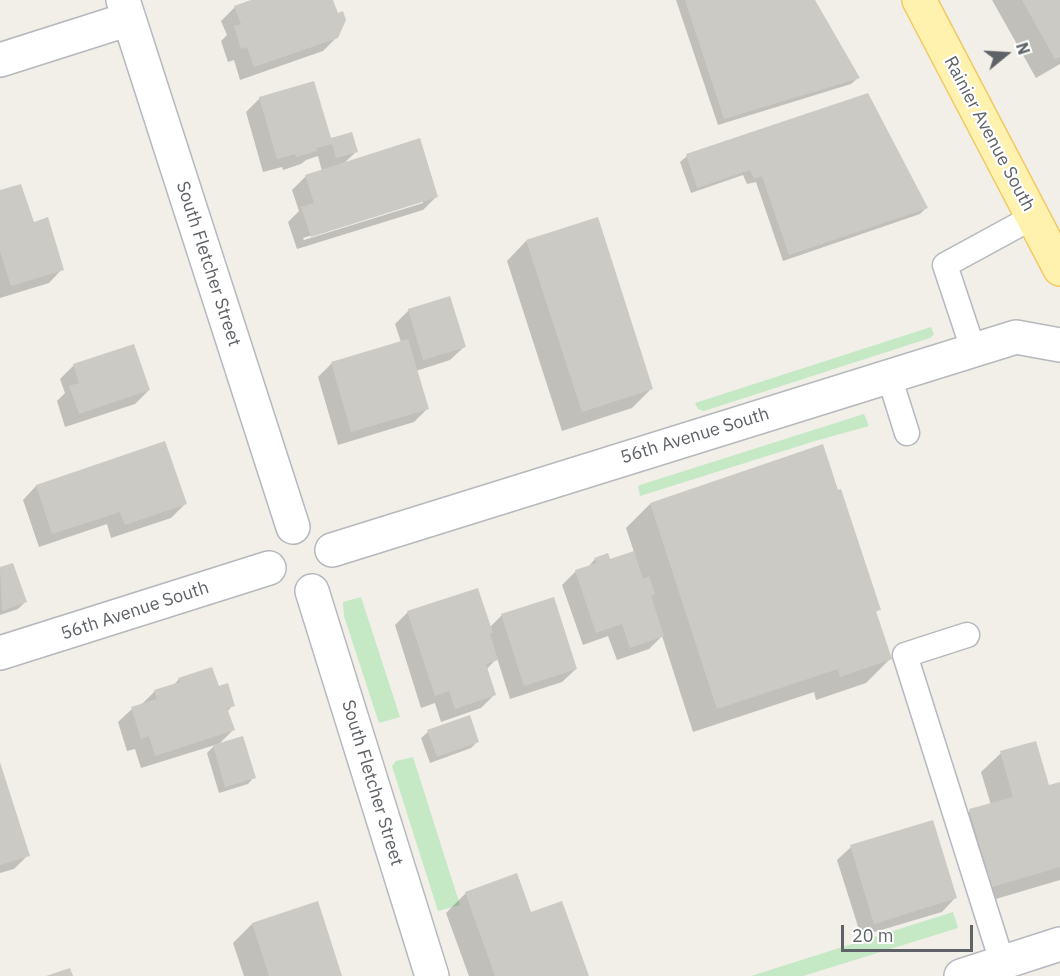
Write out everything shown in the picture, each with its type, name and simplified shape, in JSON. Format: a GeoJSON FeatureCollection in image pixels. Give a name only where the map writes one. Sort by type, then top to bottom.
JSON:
{"type":"FeatureCollection","features":[{"type":"Feature","properties":{"kind":"main road","name":"Rainier Avenue South"},"geometry":{"type":"LineString","coordinates":[[919,0],[1060,269]]}},
{"type":"Feature","properties":{"kind":"street"},"geometry":{"type":"LineString","coordinates":[[0,60],[126,10]]}},
{"type":"Feature","properties":{"kind":"street","name":"South Fletcher Street"},"geometry":{"type":"LineString","coordinates":[[126,10],[292,527]]}},
{"type":"Feature","properties":{"kind":"street","name":"56th Avenue South"},"geometry":{"type":"LineString","coordinates":[[332,550],[1016,337],[1060,345]]}},
{"type":"Feature","properties":{"kind":"street"},"geometry":{"type":"LineString","coordinates":[[304,526],[315,530],[324,536],[332,550],[334,565],[331,574],[325,583],[312,591],[295,592],[285,589],[276,582],[270,568],[269,550],[274,540],[282,532],[292,527],[304,526]]}},
{"type":"Feature","properties":{"kind":"street","name":"56th Avenue South"},"geometry":{"type":"LineString","coordinates":[[0,653],[270,568]]}},
{"type":"Feature","properties":{"kind":"street","name":"South Fletcher Street"},"geometry":{"type":"LineString","coordinates":[[312,591],[432,976]]}},
{"type":"Feature","properties":{"kind":"street"},"geometry":{"type":"LineString","coordinates":[[961,976],[1060,944]]}},
{"type":"Feature","properties":{"kind":"lane"},"geometry":{"type":"LineString","coordinates":[[973,350],[945,265],[1033,217]]}},
{"type":"Feature","properties":{"kind":"lane"},"geometry":{"type":"LineString","coordinates":[[889,376],[907,433]]}},
{"type":"Feature","properties":{"kind":"lane"},"geometry":{"type":"LineString","coordinates":[[967,635],[905,655],[1002,962]]}},
{"type":"Feature","properties":{"kind":"green space"},"geometry":{"type":"Polygon","coordinates":[[[931,327],[934,334],[930,338],[704,411],[698,409],[695,403],[931,327]]]}},
{"type":"Feature","properties":{"kind":"green space"},"geometry":{"type":"Polygon","coordinates":[[[864,414],[869,426],[640,496],[638,487],[640,485],[864,414]]]}},
{"type":"Feature","properties":{"kind":"green space"},"geometry":{"type":"Polygon","coordinates":[[[361,597],[400,717],[379,723],[344,616],[343,602],[361,597]]]}},
{"type":"Feature","properties":{"kind":"green space"},"geometry":{"type":"Polygon","coordinates":[[[413,757],[460,905],[438,911],[392,766],[396,761],[413,757]]]}},
{"type":"Feature","properties":{"kind":"green space"},"geometry":{"type":"Polygon","coordinates":[[[953,912],[958,928],[803,976],[751,976],[953,912]]]}},
{"type":"Feature","properties":{"kind":"building"},"geometry":{"type":"Polygon","coordinates":[[[251,0],[333,0],[338,13],[343,11],[346,20],[338,38],[254,67],[247,47],[241,49],[234,26],[241,24],[234,6],[251,0]]]}},
{"type":"Feature","properties":{"kind":"building"},"geometry":{"type":"Polygon","coordinates":[[[685,0],[815,0],[860,78],[724,119],[685,0]]]}},
{"type":"Feature","properties":{"kind":"building"},"geometry":{"type":"Polygon","coordinates":[[[1022,0],[1060,0],[1060,57],[1055,59],[1022,0]]]}},
{"type":"Feature","properties":{"kind":"building"},"geometry":{"type":"Polygon","coordinates":[[[314,81],[331,138],[352,132],[358,152],[336,158],[332,144],[296,157],[295,154],[277,159],[259,97],[314,81]]]}},
{"type":"Feature","properties":{"kind":"building"},"geometry":{"type":"Polygon","coordinates":[[[868,93],[928,208],[789,255],[762,176],[754,179],[750,170],[697,188],[686,154],[868,93]]]}},
{"type":"Feature","properties":{"kind":"building"},"geometry":{"type":"Polygon","coordinates":[[[420,138],[438,197],[311,237],[301,207],[314,203],[305,175],[420,138]]]}},
{"type":"Feature","properties":{"kind":"building"},"geometry":{"type":"Polygon","coordinates":[[[21,184],[34,222],[48,217],[64,270],[11,286],[0,251],[0,190],[21,184]]]}},
{"type":"Feature","properties":{"kind":"building"},"geometry":{"type":"Polygon","coordinates":[[[598,217],[653,389],[582,412],[526,240],[598,217]]]}},
{"type":"Feature","properties":{"kind":"building"},"geometry":{"type":"Polygon","coordinates":[[[450,296],[466,347],[423,360],[408,309],[450,296]]]}},
{"type":"Feature","properties":{"kind":"building"},"geometry":{"type":"Polygon","coordinates":[[[408,339],[429,409],[351,432],[331,362],[408,339]]]}},
{"type":"Feature","properties":{"kind":"building"},"geometry":{"type":"Polygon","coordinates":[[[134,344],[150,390],[79,414],[69,386],[79,383],[73,364],[134,344]]]}},
{"type":"Feature","properties":{"kind":"building"},"geometry":{"type":"Polygon","coordinates":[[[165,441],[187,504],[125,525],[120,512],[52,534],[36,485],[165,441]]]}},
{"type":"Feature","properties":{"kind":"building"},"geometry":{"type":"Polygon","coordinates":[[[823,444],[838,490],[841,489],[881,610],[876,611],[892,659],[840,677],[838,669],[717,709],[650,503],[823,444]]]}},
{"type":"Feature","properties":{"kind":"building"},"geometry":{"type":"Polygon","coordinates":[[[634,551],[643,579],[649,576],[655,594],[651,596],[664,636],[630,648],[622,624],[596,633],[575,570],[597,563],[594,558],[608,553],[610,559],[634,551]]]}},
{"type":"Feature","properties":{"kind":"building"},"geometry":{"type":"Polygon","coordinates":[[[13,563],[27,602],[2,611],[0,567],[13,563]]]}},
{"type":"Feature","properties":{"kind":"building"},"geometry":{"type":"Polygon","coordinates":[[[478,588],[493,633],[490,634],[498,660],[486,664],[496,695],[455,709],[449,691],[435,696],[407,611],[478,588]]]}},
{"type":"Feature","properties":{"kind":"building"},"geometry":{"type":"Polygon","coordinates":[[[554,597],[577,669],[524,686],[501,614],[554,597]]]}},
{"type":"Feature","properties":{"kind":"building"},"geometry":{"type":"Polygon","coordinates":[[[212,667],[219,686],[228,683],[235,706],[227,708],[235,730],[155,756],[149,736],[141,739],[131,707],[157,699],[154,690],[180,682],[178,678],[212,667]]]}},
{"type":"Feature","properties":{"kind":"building"},"geometry":{"type":"Polygon","coordinates":[[[470,715],[479,742],[437,757],[427,730],[470,715]]]}},
{"type":"Feature","properties":{"kind":"building"},"geometry":{"type":"Polygon","coordinates":[[[243,736],[256,778],[225,787],[213,745],[243,736]]]}},
{"type":"Feature","properties":{"kind":"building"},"geometry":{"type":"Polygon","coordinates":[[[1036,741],[1049,785],[1060,782],[1060,867],[992,887],[969,809],[1013,797],[1000,751],[1036,741]]]}},
{"type":"Feature","properties":{"kind":"building"},"geometry":{"type":"Polygon","coordinates":[[[0,762],[30,856],[0,865],[0,762]]]}},
{"type":"Feature","properties":{"kind":"building"},"geometry":{"type":"Polygon","coordinates":[[[933,820],[957,898],[874,924],[850,845],[933,820]]]}},
{"type":"Feature","properties":{"kind":"building"},"geometry":{"type":"Polygon","coordinates":[[[517,873],[531,912],[562,901],[589,976],[495,976],[465,892],[517,873]]]}},
{"type":"Feature","properties":{"kind":"building"},"geometry":{"type":"Polygon","coordinates":[[[318,901],[342,976],[269,976],[252,923],[318,901]]]}},
{"type":"Feature","properties":{"kind":"building"},"geometry":{"type":"Polygon","coordinates":[[[70,968],[73,976],[46,976],[70,968]]]}}]}
